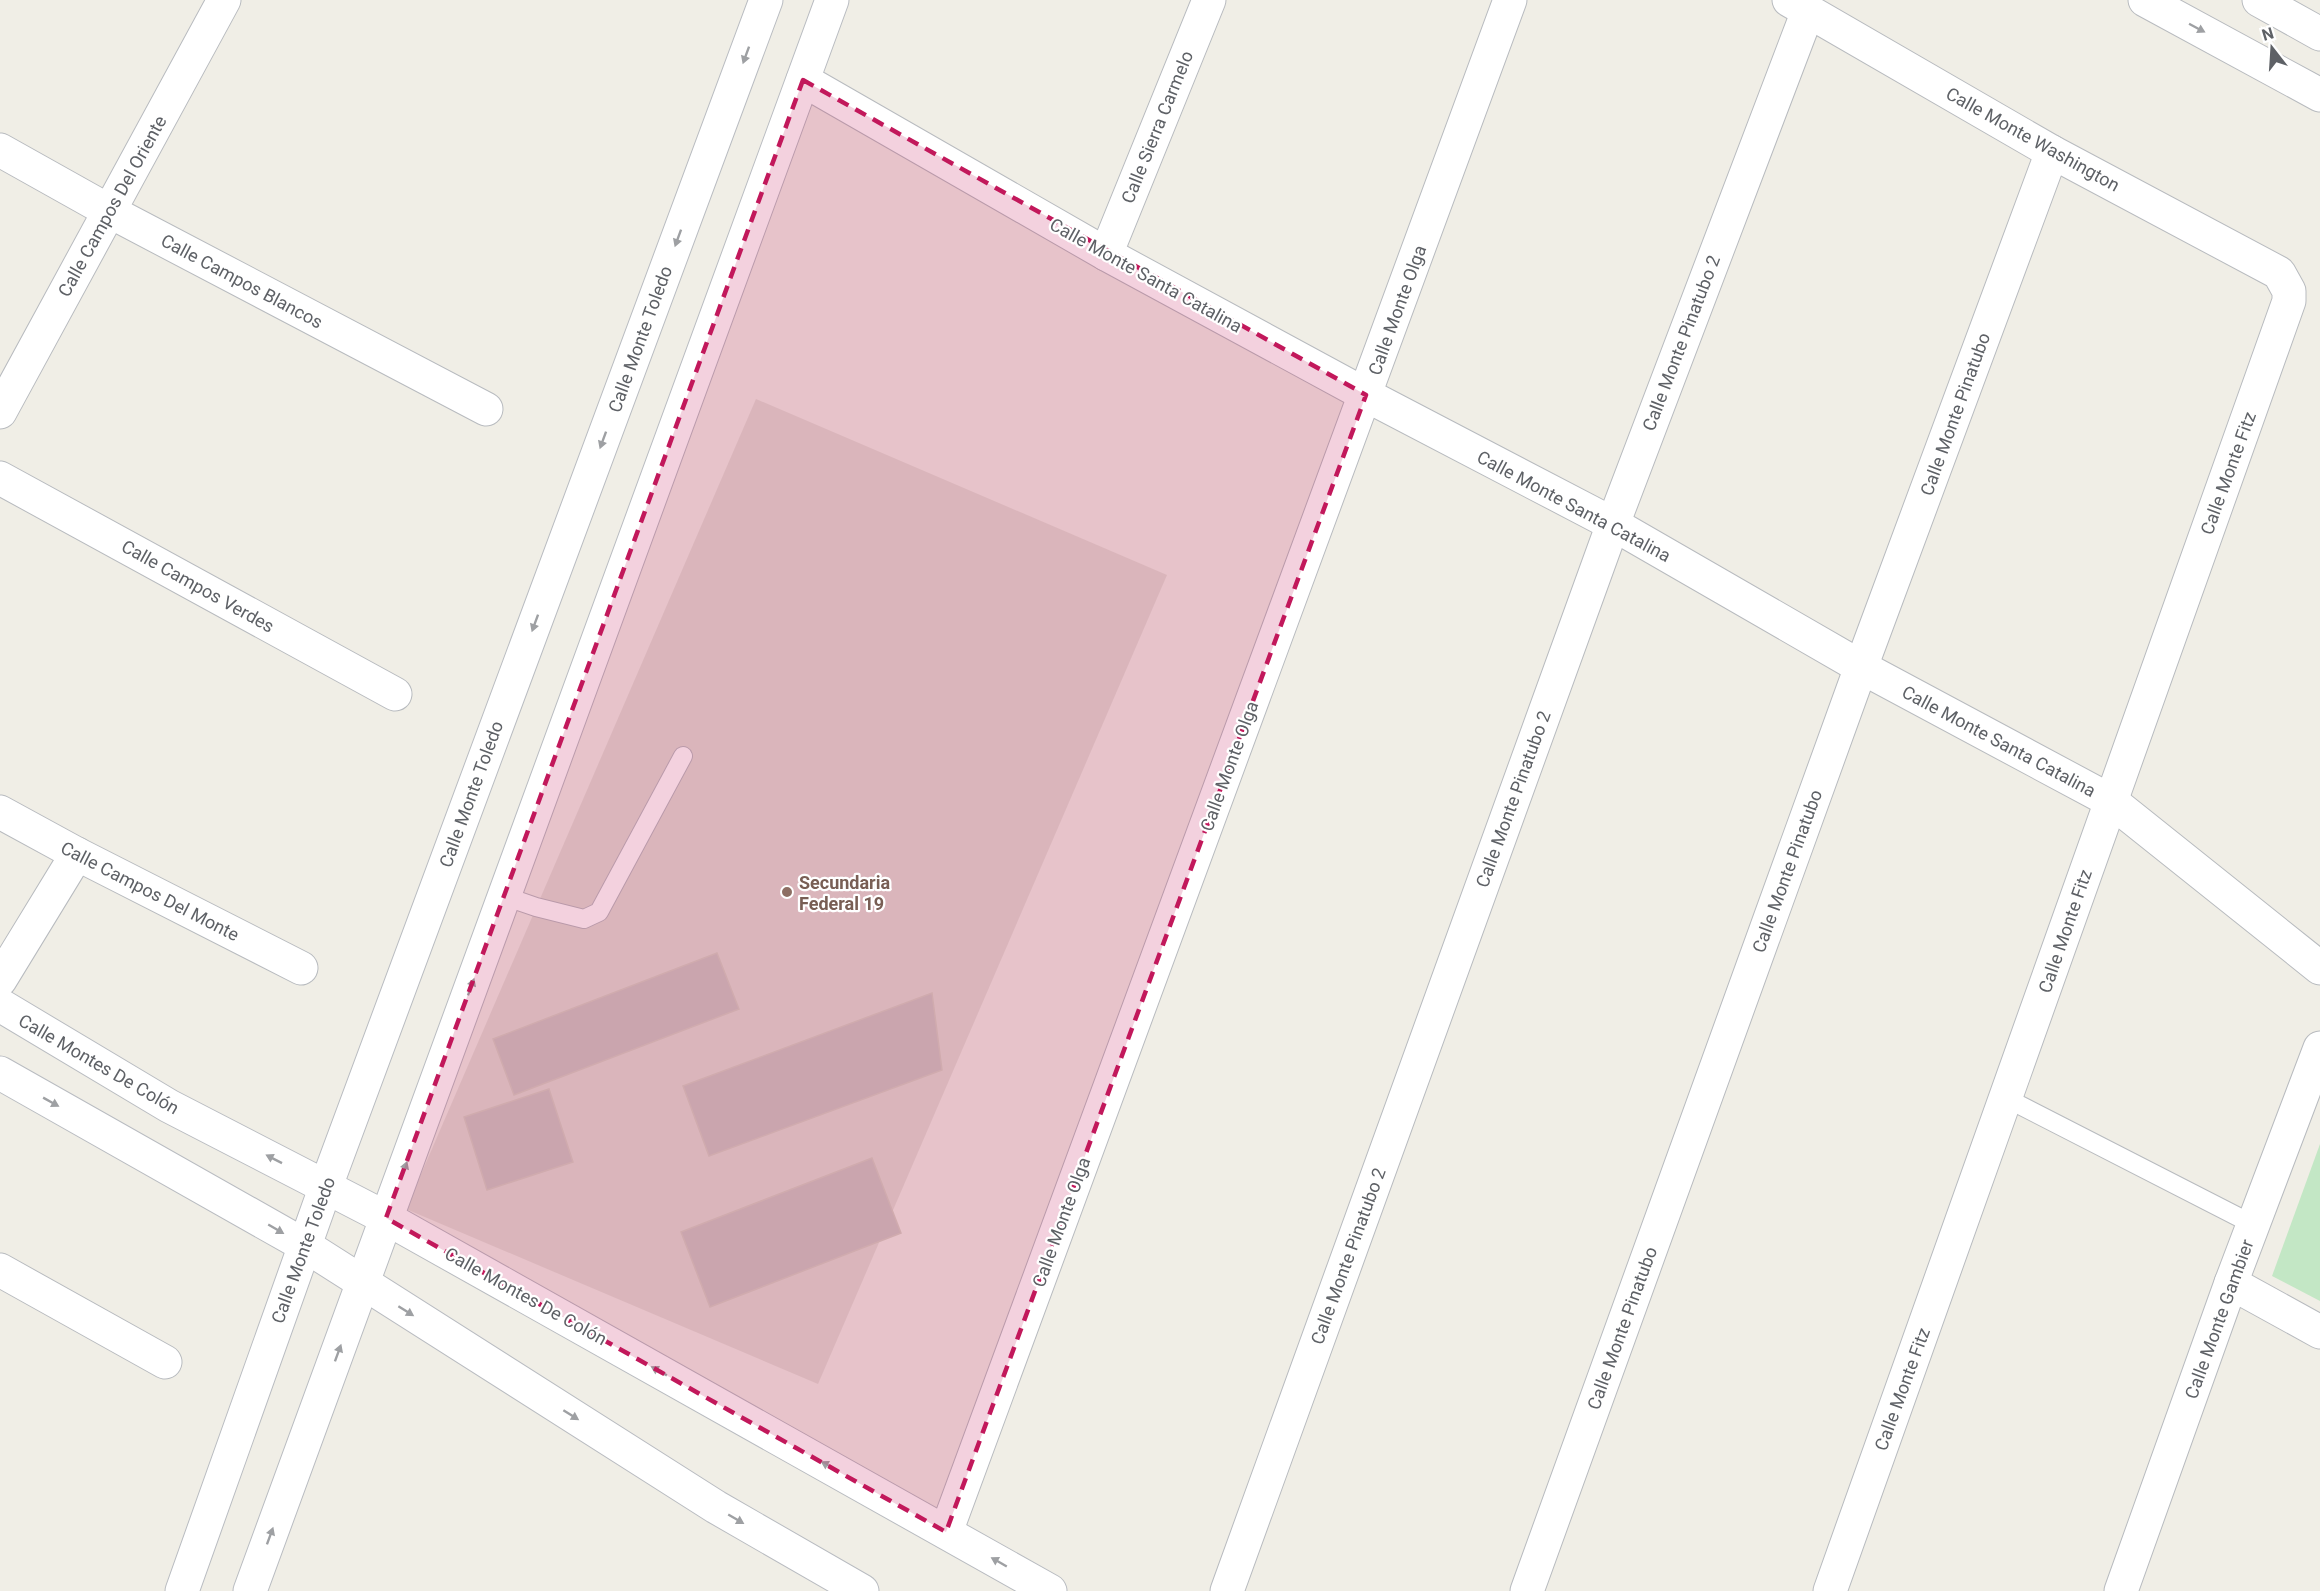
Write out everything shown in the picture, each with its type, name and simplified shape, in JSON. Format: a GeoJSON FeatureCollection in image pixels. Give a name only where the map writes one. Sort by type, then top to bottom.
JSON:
{"type":"FeatureCollection","features":[{"type":"Feature","properties":{"kind":"street","name":"Calle Campos Del Oriente"},"geometry":{"type":"LineString","coordinates":[[0,412],[224,0]]}},
{"type":"Feature","properties":{"kind":"street","name":"Calle Monte Toledo"},"geometry":{"type":"LineString","coordinates":[[182,1591],[304,1245],[766,0]]}},
{"type":"Feature","properties":{"kind":"street"},"geometry":{"type":"LineString","coordinates":[[250,1591],[832,0]]}},
{"type":"Feature","properties":{"kind":"street","name":"Calle Sierra Carmelo"},"geometry":{"type":"LineString","coordinates":[[1106,254],[1209,0]]}},
{"type":"Feature","properties":{"kind":"street","name":"Calle Monte Olga"},"geometry":{"type":"LineString","coordinates":[[946,1532],[1510,0]]}},
{"type":"Feature","properties":{"kind":"street"},"geometry":{"type":"LineString","coordinates":[[2145,0],[2320,95]]}},
{"type":"Feature","properties":{"kind":"street"},"geometry":{"type":"LineString","coordinates":[[2259,0],[2320,34]]}},
{"type":"Feature","properties":{"kind":"street","name":"Calle Monte Washington"},"geometry":{"type":"LineString","coordinates":[[1799,5],[2052,152],[2279,273]]}},
{"type":"Feature","properties":{"kind":"street","name":"Calle Monte Pinatubo 2"},"geometry":{"type":"LineString","coordinates":[[1227,1591],[1799,5]]}},
{"type":"Feature","properties":{"kind":"street","name":"Calle Monte Santa Catalina"},"geometry":{"type":"LineString","coordinates":[[803,80],[1106,254],[1366,395],[1613,524],[1861,668],[2111,801],[2320,968]]}},
{"type":"Feature","properties":{"kind":"street","name":"Calle Campos Blancos"},"geometry":{"type":"LineString","coordinates":[[0,150],[109,211],[486,409]]}},
{"type":"Feature","properties":{"kind":"street","name":"Calle Monte Pinatubo"},"geometry":{"type":"LineString","coordinates":[[1527,1591],[1861,668],[2052,152]]}},
{"type":"Feature","properties":{"kind":"street","name":"Calle Monte Fitz"},"geometry":{"type":"LineString","coordinates":[[1830,1591],[2289,301],[2289,291],[2279,273]]}},
{"type":"Feature","properties":{"kind":"street","name":"Calle Campos Verdes"},"geometry":{"type":"LineString","coordinates":[[0,478],[395,694]]}},
{"type":"Feature","properties":{"kind":"street","name":"Calle Campos Del Monte"},"geometry":{"type":"LineString","coordinates":[[0,812],[77,854],[301,968]]}},
{"type":"Feature","properties":{"kind":"street"},"geometry":{"type":"LineString","coordinates":[[0,980],[77,854]]}},
{"type":"Feature","properties":{"kind":"street","name":"Calle Montes De Colón"},"geometry":{"type":"LineString","coordinates":[[0,1005],[169,1106],[386,1218],[1050,1591]]}},
{"type":"Feature","properties":{"kind":"street","name":"Calle Monte Gambier"},"geometry":{"type":"LineString","coordinates":[[2121,1591],[2231,1283],[2320,1048]]}},
{"type":"Feature","properties":{"kind":"street"},"geometry":{"type":"LineString","coordinates":[[0,1073],[304,1245],[716,1507],[862,1591]]}},
{"type":"Feature","properties":{"kind":"street"},"geometry":{"type":"LineString","coordinates":[[0,1270],[165,1362]]}},
{"type":"Feature","properties":{"kind":"street"},"geometry":{"type":"LineString","coordinates":[[2231,1283],[2320,1332]]}},
{"type":"Feature","properties":{"kind":"lane"},"geometry":{"type":"LineString","coordinates":[[504,896],[584,919],[599,912],[683,756]]}},
{"type":"Feature","properties":{"kind":"lane"},"geometry":{"type":"LineString","coordinates":[[2006,1098],[2254,1224]]}},
{"type":"Feature","properties":{"kind":"highlighted area"},"geometry":{"type":"Polygon","coordinates":[[[803,80],[1366,395],[946,1532],[386,1218],[803,80]]]}},
{"type":"Feature","properties":{"kind":"shaded area","name":"Secundaria Federal 19"},"geometry":{"type":"Polygon","coordinates":[[[756,399],[1167,575],[818,1384],[406,1209],[756,399]]]}},
{"type":"Feature","properties":{"kind":"green space"},"geometry":{"type":"Polygon","coordinates":[[[2320,1144],[2320,1301],[2272,1276],[2320,1144]]]}},
{"type":"Feature","properties":{"kind":"building"},"geometry":{"type":"Polygon","coordinates":[[[717,953],[739,1009],[514,1095],[493,1039],[717,953]]]}},
{"type":"Feature","properties":{"kind":"building"},"geometry":{"type":"Polygon","coordinates":[[[932,993],[942,1070],[709,1156],[683,1086],[932,993]]]}},
{"type":"Feature","properties":{"kind":"building"},"geometry":{"type":"Polygon","coordinates":[[[549,1089],[573,1162],[487,1190],[464,1117],[549,1089]]]}},
{"type":"Feature","properties":{"kind":"building"},"geometry":{"type":"Polygon","coordinates":[[[872,1158],[901,1233],[710,1307],[681,1232],[872,1158]]]}},
{"type":"Feature","properties":{"kind":"place","name":"Secundaria Federal 19"},"geometry":{"type":"Point","coordinates":[787,892]}}]}
